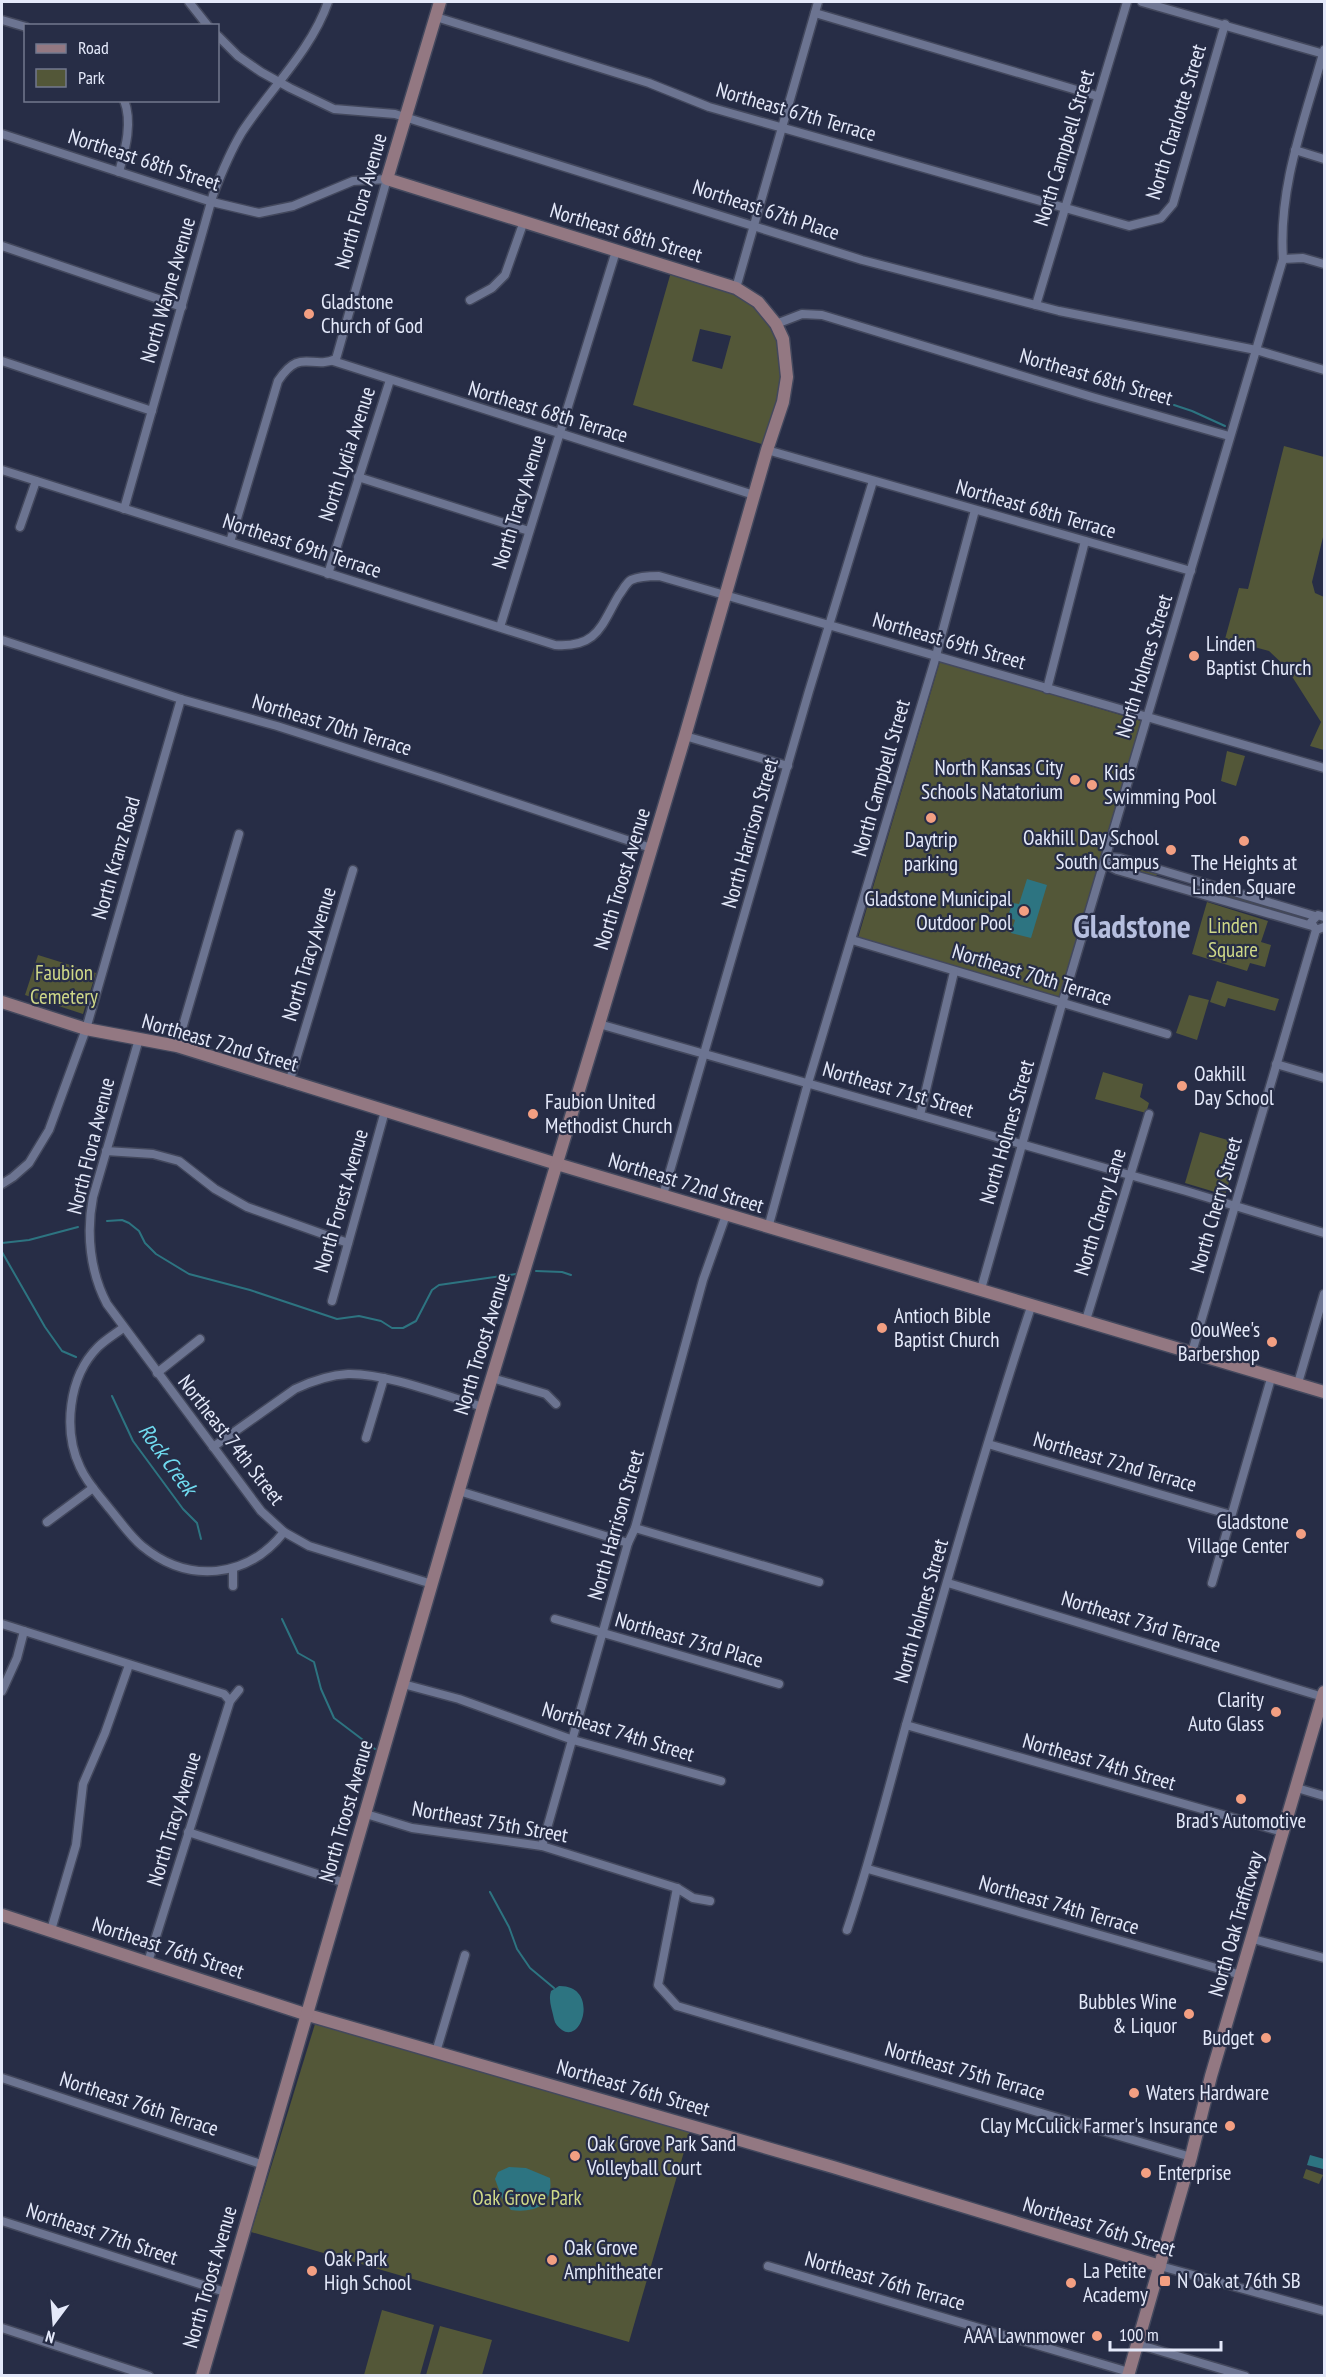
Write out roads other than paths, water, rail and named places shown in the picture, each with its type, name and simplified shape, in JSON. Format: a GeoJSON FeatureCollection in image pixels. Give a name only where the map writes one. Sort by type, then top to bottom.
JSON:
{"type":"FeatureCollection","features":[{"type":"Feature","properties":{"kind":"street"},"geometry":{"type":"LineString","coordinates":[[189,2],[206,24]]}},
{"type":"Feature","properties":{"kind":"street","name":"North Wayne Avenue"},"geometry":{"type":"LineString","coordinates":[[124,509],[221,174],[242,133],[303,50],[328,2]]}},
{"type":"Feature","properties":{"kind":"street","name":"North Flora Avenue"},"geometry":{"type":"LineString","coordinates":[[333,361],[336,359],[440,2]]}},
{"type":"Feature","properties":{"kind":"street"},"geometry":{"type":"LineString","coordinates":[[736,288],[818,2]]}},
{"type":"Feature","properties":{"kind":"street","name":"North Campbell Street"},"geometry":{"type":"LineString","coordinates":[[1036,305],[1127,2]]}},
{"type":"Feature","properties":{"kind":"street"},"geometry":{"type":"LineString","coordinates":[[1142,2],[1324,52]]}},
{"type":"Feature","properties":{"kind":"street"},"geometry":{"type":"LineString","coordinates":[[815,13],[1097,96]]}},
{"type":"Feature","properties":{"kind":"street","name":"Northeast 67th Terrace"},"geometry":{"type":"LineString","coordinates":[[436,17],[649,83],[709,107],[1124,225],[1151,222]]}},
{"type":"Feature","properties":{"kind":"street"},"geometry":{"type":"LineString","coordinates":[[2,20],[24,26]]}},
{"type":"Feature","properties":{"kind":"street","name":"North Charlotte Street"},"geometry":{"type":"LineString","coordinates":[[1151,222],[1161,218],[1173,204],[1225,24]]}},
{"type":"Feature","properties":{"kind":"street","name":"Northeast 67th Place"},"geometry":{"type":"LineString","coordinates":[[219,37],[238,56],[279,82],[334,109],[353,112],[386,112],[862,260],[1036,305],[1256,350],[1324,370]]}},
{"type":"Feature","properties":{"kind":"street","name":"North Holmes Street"},"geometry":{"type":"LineString","coordinates":[[981,1289],[1062,1004],[1283,259],[1285,191],[1324,52]]}},
{"type":"Feature","properties":{"kind":"street"},"geometry":{"type":"LineString","coordinates":[[119,172],[127,138],[128,114],[125,102]]}},
{"type":"Feature","properties":{"kind":"street","name":"Northeast 68th Street"},"geometry":{"type":"LineString","coordinates":[[2,134],[212,202],[259,213],[292,206],[353,181],[387,179],[736,288],[758,302],[776,324],[802,314],[822,315],[1229,436]]}},
{"type":"Feature","properties":{"kind":"street"},"geometry":{"type":"LineString","coordinates":[[1295,150],[1324,159]]}},
{"type":"Feature","properties":{"kind":"street"},"geometry":{"type":"LineString","coordinates":[[470,300],[492,288],[506,275],[524,221]]}},
{"type":"Feature","properties":{"kind":"street"},"geometry":{"type":"LineString","coordinates":[[2,246],[182,307]]}},
{"type":"Feature","properties":{"kind":"street","name":"North Tracy Avenue"},"geometry":{"type":"LineString","coordinates":[[500,627],[616,251]]}},
{"type":"Feature","properties":{"kind":"street"},"geometry":{"type":"LineString","coordinates":[[1283,259],[1303,258],[1324,264]]}},
{"type":"Feature","properties":{"kind":"street","name":"North Troost Avenue"},"geometry":{"type":"LineString","coordinates":[[202,2376],[483,1407],[600,1024],[767,450],[783,402],[788,377],[783,339],[776,324]]}},
{"type":"Feature","properties":{"kind":"street"},"geometry":{"type":"LineString","coordinates":[[2,361],[152,411]]}},
{"type":"Feature","properties":{"kind":"street"},"geometry":{"type":"LineString","coordinates":[[230,542],[278,381],[294,363],[333,361]]}},
{"type":"Feature","properties":{"kind":"street","name":"Northeast 68th Terrace"},"geometry":{"type":"LineString","coordinates":[[333,361],[754,495]]}},
{"type":"Feature","properties":{"kind":"street","name":"North Lydia Avenue"},"geometry":{"type":"LineString","coordinates":[[328,574],[390,380]]}},
{"type":"Feature","properties":{"kind":"street","name":"Northeast 68th Terrace"},"geometry":{"type":"LineString","coordinates":[[767,450],[1191,572]]}},
{"type":"Feature","properties":{"kind":"street","name":"Northeast 69th Terrace"},"geometry":{"type":"LineString","coordinates":[[2,470],[555,645],[571,645],[592,638]]}},
{"type":"Feature","properties":{"kind":"street"},"geometry":{"type":"LineString","coordinates":[[358,477],[529,531]]}},
{"type":"Feature","properties":{"kind":"street"},"geometry":{"type":"LineString","coordinates":[[20,527],[36,481]]}},
{"type":"Feature","properties":{"kind":"street","name":"North Harrison Street"},"geometry":{"type":"LineString","coordinates":[[663,1196],[873,481]]}},
{"type":"Feature","properties":{"kind":"street","name":"North Campbell Street"},"geometry":{"type":"LineString","coordinates":[[768,1228],[808,1083],[936,656],[975,510]]}},
{"type":"Feature","properties":{"kind":"street"},"geometry":{"type":"LineString","coordinates":[[1047,689],[1085,542]]}},
{"type":"Feature","properties":{"kind":"street","name":"Northeast 69th Street"},"geometry":{"type":"LineString","coordinates":[[592,638],[603,626],[622,591],[632,580],[659,576],[1324,768]]}},
{"type":"Feature","properties":{"kind":"street","name":"Northeast 70th Terrace"},"geometry":{"type":"LineString","coordinates":[[2,640],[181,699],[420,771],[651,848]]}},
{"type":"Feature","properties":{"kind":"street","name":"North Kranz Road"},"geometry":{"type":"LineString","coordinates":[[2,1184],[29,1163],[44,1141],[86,1029],[181,699]]}},
{"type":"Feature","properties":{"kind":"street"},"geometry":{"type":"LineString","coordinates":[[685,736],[788,766]]}},
{"type":"Feature","properties":{"kind":"street"},"geometry":{"type":"LineString","coordinates":[[177,1046],[239,834]]}},
{"type":"Feature","properties":{"kind":"street"},"geometry":{"type":"LineString","coordinates":[[1106,860],[1153,867],[1320,916]]}},
{"type":"Feature","properties":{"kind":"street"},"geometry":{"type":"LineString","coordinates":[[1106,860],[1117,870],[1320,928]]}},
{"type":"Feature","properties":{"kind":"street","name":"North Tracy Avenue"},"geometry":{"type":"LineString","coordinates":[[289,1083],[353,870]]}},
{"type":"Feature","properties":{"kind":"street","name":"North Cherry Street"},"geometry":{"type":"LineString","coordinates":[[1192,1352],[1276,1064],[1320,928],[1311,922],[1320,916]]}},
{"type":"Feature","properties":{"kind":"street","name":"Northeast 70th Terrace"},"geometry":{"type":"LineString","coordinates":[[852,940],[1167,1034]]}},
{"type":"Feature","properties":{"kind":"street"},"geometry":{"type":"LineString","coordinates":[[920,1115],[954,972]]}},
{"type":"Feature","properties":{"kind":"street","name":"Northeast 72nd Street"},"geometry":{"type":"LineString","coordinates":[[2,1002],[86,1029],[177,1046],[289,1083],[768,1228],[1324,1392]]}},
{"type":"Feature","properties":{"kind":"street","name":"Northeast 71st Street"},"geometry":{"type":"LineString","coordinates":[[600,1024],[1130,1175],[1324,1233]]}},
{"type":"Feature","properties":{"kind":"street","name":"North Flora Avenue"},"geometry":{"type":"LineString","coordinates":[[123,1328],[102,1294],[94,1272],[90,1244],[91,1206],[139,1038]]}},
{"type":"Feature","properties":{"kind":"street"},"geometry":{"type":"LineString","coordinates":[[1276,1064],[1324,1078]]}},
{"type":"Feature","properties":{"kind":"street","name":"North Forest Avenue"},"geometry":{"type":"LineString","coordinates":[[332,1300],[385,1111]]}},
{"type":"Feature","properties":{"kind":"street","name":"North Cherry Lane"},"geometry":{"type":"LineString","coordinates":[[1086,1320],[1149,1114]]}},
{"type":"Feature","properties":{"kind":"street"},"geometry":{"type":"LineString","coordinates":[[106,1151],[153,1154],[179,1161],[214,1189],[247,1207],[348,1242]]}},
{"type":"Feature","properties":{"kind":"street","name":"North Harrison Street"},"geometry":{"type":"LineString","coordinates":[[542,1846],[703,1280],[726,1215]]}},
{"type":"Feature","properties":{"kind":"street"},"geometry":{"type":"LineString","coordinates":[[1298,1383],[1324,1294]]}},
{"type":"Feature","properties":{"kind":"street","name":"North Holmes Street"},"geometry":{"type":"LineString","coordinates":[[847,1930],[868,1869],[906,1725],[988,1444],[1032,1304]]}},
{"type":"Feature","properties":{"kind":"street"},"geometry":{"type":"LineString","coordinates":[[123,1328],[99,1346],[90,1357],[78,1384],[70,1416],[69,1431],[75,1456],[85,1478],[134,1538],[152,1553],[172,1563],[190,1568],[208,1571],[233,1569],[257,1558],[284,1532]]}},
{"type":"Feature","properties":{"kind":"street","name":"Northeast 74th Street"},"geometry":{"type":"LineString","coordinates":[[123,1328],[261,1511],[284,1532],[309,1546],[432,1584]]}},
{"type":"Feature","properties":{"kind":"street"},"geometry":{"type":"LineString","coordinates":[[157,1373],[200,1339]]}},
{"type":"Feature","properties":{"kind":"street"},"geometry":{"type":"LineString","coordinates":[[213,1447],[282,1397],[309,1382],[325,1377],[349,1374],[384,1378],[483,1407]]}},
{"type":"Feature","properties":{"kind":"street"},"geometry":{"type":"LineString","coordinates":[[1212,1584],[1272,1375]]}},
{"type":"Feature","properties":{"kind":"street"},"geometry":{"type":"LineString","coordinates":[[366,1438],[384,1378]]}},
{"type":"Feature","properties":{"kind":"street"},"geometry":{"type":"LineString","coordinates":[[492,1378],[546,1394],[556,1404]]}},
{"type":"Feature","properties":{"kind":"street","name":"Northeast 72nd Terrace"},"geometry":{"type":"LineString","coordinates":[[988,1444],[1232,1515]]}},
{"type":"Feature","properties":{"kind":"street"},"geometry":{"type":"LineString","coordinates":[[47,1522],[93,1488]]}},
{"type":"Feature","properties":{"kind":"street"},"geometry":{"type":"LineString","coordinates":[[459,1491],[628,1543]]}},
{"type":"Feature","properties":{"kind":"street"},"geometry":{"type":"LineString","coordinates":[[634,1528],[819,1582]]}},
{"type":"Feature","properties":{"kind":"street"},"geometry":{"type":"LineString","coordinates":[[233,1569],[233,1586]]}},
{"type":"Feature","properties":{"kind":"street","name":"Northeast 73rd Terrace"},"geometry":{"type":"LineString","coordinates":[[948,1583],[1324,1695]]}},
{"type":"Feature","properties":{"kind":"street","name":"Northeast 73rd Place"},"geometry":{"type":"LineString","coordinates":[[555,1619],[779,1684]]}},
{"type":"Feature","properties":{"kind":"street"},"geometry":{"type":"LineString","coordinates":[[2,1624],[224,1694],[230,1701]]}},
{"type":"Feature","properties":{"kind":"street"},"geometry":{"type":"LineString","coordinates":[[2,1691],[17,1658],[24,1631]]}},
{"type":"Feature","properties":{"kind":"street"},"geometry":{"type":"LineString","coordinates":[[51,1930],[76,1845],[83,1784],[105,1733],[129,1665]]}},
{"type":"Feature","properties":{"kind":"street","name":"Northeast 74th Street"},"geometry":{"type":"LineString","coordinates":[[403,1684],[459,1699],[573,1740],[720,1781]]}},
{"type":"Feature","properties":{"kind":"street","name":"North Tracy Avenue"},"geometry":{"type":"LineString","coordinates":[[148,1962],[230,1701],[239,1690]]}},
{"type":"Feature","properties":{"kind":"street","name":"North Oak Trafficway"},"geometry":{"type":"LineString","coordinates":[[1128,2374],[1191,2157],[1206,2094],[1324,1695]]}},
{"type":"Feature","properties":{"kind":"street","name":"Northeast 74th Street"},"geometry":{"type":"LineString","coordinates":[[906,1725],[1283,1832]]}},
{"type":"Feature","properties":{"kind":"street"},"geometry":{"type":"LineString","coordinates":[[1297,1788],[1324,1796]]}},
{"type":"Feature","properties":{"kind":"street","name":"Northeast 75th Street"},"geometry":{"type":"LineString","coordinates":[[366,1814],[412,1828],[542,1846],[677,1888]]}},
{"type":"Feature","properties":{"kind":"street"},"geometry":{"type":"LineString","coordinates":[[188,1832],[345,1883]]}},
{"type":"Feature","properties":{"kind":"street","name":"Northeast 74th Terrace"},"geometry":{"type":"LineString","coordinates":[[868,1869],[1241,1975]]}},
{"type":"Feature","properties":{"kind":"street"},"geometry":{"type":"LineString","coordinates":[[677,1888],[693,1898],[710,1901]]}},
{"type":"Feature","properties":{"kind":"street","name":"Northeast 75th Terrace"},"geometry":{"type":"LineString","coordinates":[[677,1888],[658,1985],[677,2006],[1191,2157]]}},
{"type":"Feature","properties":{"kind":"street","name":"Northeast 76th Street"},"geometry":{"type":"LineString","coordinates":[[2,1915],[308,2015],[822,2164],[1160,2266],[1324,2312]]}},
{"type":"Feature","properties":{"kind":"street"},"geometry":{"type":"LineString","coordinates":[[1252,1939],[1324,1958]]}},
{"type":"Feature","properties":{"kind":"street"},"geometry":{"type":"LineString","coordinates":[[436,2052],[465,1955]]}},
{"type":"Feature","properties":{"kind":"street","name":"Northeast 76th Terrace"},"geometry":{"type":"LineString","coordinates":[[2,2078],[264,2165]]}},
{"type":"Feature","properties":{"kind":"street","name":"Northeast 77th Street"},"geometry":{"type":"LineString","coordinates":[[2,2221],[225,2292]]}},
{"type":"Feature","properties":{"kind":"street","name":"Northeast 76th Terrace"},"geometry":{"type":"LineString","coordinates":[[768,2266],[1128,2374]]}},
{"type":"Feature","properties":{"kind":"street"},"geometry":{"type":"LineString","coordinates":[[2,2328],[149,2376]]}},
{"type":"Feature","properties":{"kind":"street"},"geometry":{"type":"LineString","coordinates":[[1137,2344],[1245,2376]]}},
{"type":"Feature","properties":{"kind":"waterway"},"geometry":{"type":"LineString","coordinates":[[1174,405],[1225,426]]}},
{"type":"Feature","properties":{"kind":"waterway"},"geometry":{"type":"LineString","coordinates":[[107,1221],[122,1220],[129,1223],[139,1231],[145,1243],[156,1254],[189,1274],[250,1290],[337,1319],[359,1316],[381,1321],[392,1328],[403,1328],[416,1321],[432,1290],[439,1285],[516,1274]]}},
{"type":"Feature","properties":{"kind":"waterway"},"geometry":{"type":"LineString","coordinates":[[2,1243],[29,1240],[78,1227]]}},
{"type":"Feature","properties":{"kind":"waterway","name":"Rock Creek"},"geometry":{"type":"LineString","coordinates":[[2,1252],[45,1327],[62,1351],[76,1357]]}},
{"type":"Feature","properties":{"kind":"waterway"},"geometry":{"type":"LineString","coordinates":[[536,1271],[562,1272],[571,1275]]}},
{"type":"Feature","properties":{"kind":"waterway","name":"Rock Creek"},"geometry":{"type":"LineString","coordinates":[[112,1396],[133,1441],[183,1509],[197,1523],[201,1539]]}},
{"type":"Feature","properties":{"kind":"waterway","name":"Rock Creek"},"geometry":{"type":"LineString","coordinates":[[282,1619],[298,1653],[314,1662],[321,1689],[334,1718],[375,1749]]}},
{"type":"Feature","properties":{"kind":"waterway","name":"Rock Creek"},"geometry":{"type":"LineString","coordinates":[[490,1892],[509,1927],[517,1949],[530,1968],[554,1988]]}},
{"type":"Feature","properties":{"kind":"place","name":"Gladstone Church of God"},"geometry":{"type":"Point","coordinates":[309,314]}},
{"type":"Feature","properties":{"kind":"place","name":"Linden Baptist Church"},"geometry":{"type":"Point","coordinates":[1194,656]}},
{"type":"Feature","properties":{"kind":"place","name":"North Kansas City Schools Natatorium"},"geometry":{"type":"Point","coordinates":[1075,780]}},
{"type":"Feature","properties":{"kind":"place","name":"Kids Swimming Pool"},"geometry":{"type":"Point","coordinates":[1092,785]}},
{"type":"Feature","properties":{"kind":"place","name":"Daytrip parking"},"geometry":{"type":"Point","coordinates":[931,818]}},
{"type":"Feature","properties":{"kind":"place","name":"The Heights at Linden Square"},"geometry":{"type":"Point","coordinates":[1244,841]}},
{"type":"Feature","properties":{"kind":"place","name":"Oakhill Day School South Campus"},"geometry":{"type":"Point","coordinates":[1171,850]}},
{"type":"Feature","properties":{"kind":"place","name":"Gladstone Municipal Outdoor Pool"},"geometry":{"type":"Point","coordinates":[1024,911]}},
{"type":"Feature","properties":{"kind":"place","name":"Oakhill Day School"},"geometry":{"type":"Point","coordinates":[1182,1086]}},
{"type":"Feature","properties":{"kind":"place","name":"Faubion United Methodist Church"},"geometry":{"type":"Point","coordinates":[533,1114]}},
{"type":"Feature","properties":{"kind":"place","name":"Antioch Bible Baptist Church"},"geometry":{"type":"Point","coordinates":[882,1328]}},
{"type":"Feature","properties":{"kind":"place","name":"OouWee's Barbershop"},"geometry":{"type":"Point","coordinates":[1272,1342]}},
{"type":"Feature","properties":{"kind":"place","name":"Gladstone Village Center"},"geometry":{"type":"Point","coordinates":[1301,1534]}},
{"type":"Feature","properties":{"kind":"place","name":"Clarity Auto Glass"},"geometry":{"type":"Point","coordinates":[1276,1712]}},
{"type":"Feature","properties":{"kind":"place","name":"Brad's Automotive"},"geometry":{"type":"Point","coordinates":[1241,1799]}},
{"type":"Feature","properties":{"kind":"place","name":"Bubbles Wine & Liquor"},"geometry":{"type":"Point","coordinates":[1189,2014]}},
{"type":"Feature","properties":{"kind":"place","name":"Budget"},"geometry":{"type":"Point","coordinates":[1266,2038]}},
{"type":"Feature","properties":{"kind":"place","name":"Waters Hardware"},"geometry":{"type":"Point","coordinates":[1134,2093]}},
{"type":"Feature","properties":{"kind":"place","name":"Clay McCulick Farmer's Insurance"},"geometry":{"type":"Point","coordinates":[1230,2126]}},
{"type":"Feature","properties":{"kind":"place","name":"Oak Grove Park Sand Volleyball Court"},"geometry":{"type":"Point","coordinates":[575,2156]}},
{"type":"Feature","properties":{"kind":"place","name":"Enterprise"},"geometry":{"type":"Point","coordinates":[1146,2173]}},
{"type":"Feature","properties":{"kind":"place","name":"Oak Grove Amphitheater"},"geometry":{"type":"Point","coordinates":[552,2260]}},
{"type":"Feature","properties":{"kind":"place","name":"Oak Park High School"},"geometry":{"type":"Point","coordinates":[312,2271]}},
{"type":"Feature","properties":{"kind":"place","name":"N Oak at 76th SB"},"geometry":{"type":"Point","coordinates":[1165,2281]}},
{"type":"Feature","properties":{"kind":"place","name":"La Petite Academy"},"geometry":{"type":"Point","coordinates":[1071,2283]}},
{"type":"Feature","properties":{"kind":"place","name":"AAA Lawnmower"},"geometry":{"type":"Point","coordinates":[1097,2336]}},
{"type":"Feature","properties":{"kind":"district","name":"Gladstone"},"geometry":{"type":"Point","coordinates":[1132,926]}},
{"type":"Feature","properties":{"kind":"park label","name":"Linden Square"},"geometry":{"type":"Point","coordinates":[1233,938]}},
{"type":"Feature","properties":{"kind":"park label","name":"Faubion Cemetery"},"geometry":{"type":"Point","coordinates":[64,985]}},
{"type":"Feature","properties":{"kind":"park label","name":"Oak Grove Park"},"geometry":{"type":"Point","coordinates":[527,2198]}}]}
